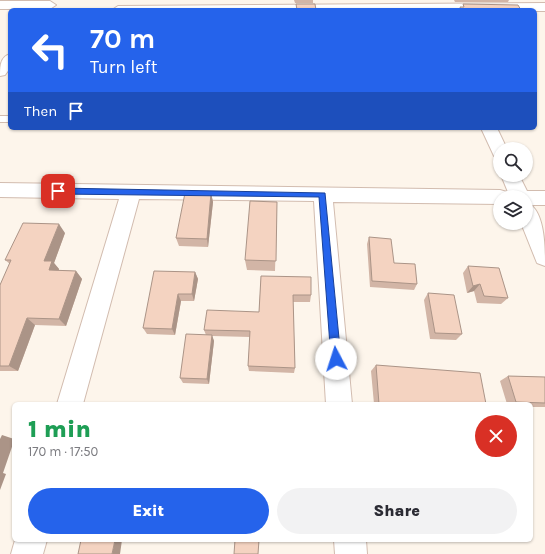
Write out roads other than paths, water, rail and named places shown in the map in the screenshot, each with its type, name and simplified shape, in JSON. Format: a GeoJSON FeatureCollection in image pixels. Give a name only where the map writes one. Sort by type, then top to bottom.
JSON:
{"type":"FeatureCollection","features":[{"type":"Feature","properties":{"kind":"street"},"geometry":{"type":"LineString","coordinates":[[0,5],[50,5]]}},
{"type":"Feature","properties":{"kind":"street"},"geometry":{"type":"LineString","coordinates":[[180,8],[243,6],[545,7]]}},
{"type":"Feature","properties":{"kind":"street"},"geometry":{"type":"LineString","coordinates":[[0,72],[8,61]]}},
{"type":"Feature","properties":{"kind":"street"},"geometry":{"type":"LineString","coordinates":[[490,130],[495,142]]}},
{"type":"Feature","properties":{"kind":"street"},"geometry":{"type":"LineString","coordinates":[[0,190],[493,197]]}},
{"type":"Feature","properties":{"kind":"street"},"geometry":{"type":"LineString","coordinates":[[71,402],[132,192]]}},
{"type":"Feature","properties":{"kind":"street"},"geometry":{"type":"LineString","coordinates":[[323,195],[339,402]]}},
{"type":"Feature","properties":{"kind":"street"},"geometry":{"type":"LineString","coordinates":[[533,198],[545,198]]}},
{"type":"Feature","properties":{"kind":"street"},"geometry":{"type":"LineString","coordinates":[[533,228],[545,257]]}},
{"type":"Feature","properties":{"kind":"street"},"geometry":{"type":"LineString","coordinates":[[27,554],[30,542]]}},
{"type":"Feature","properties":{"kind":"street"},"geometry":{"type":"LineString","coordinates":[[350,542],[351,554]]}}]}
